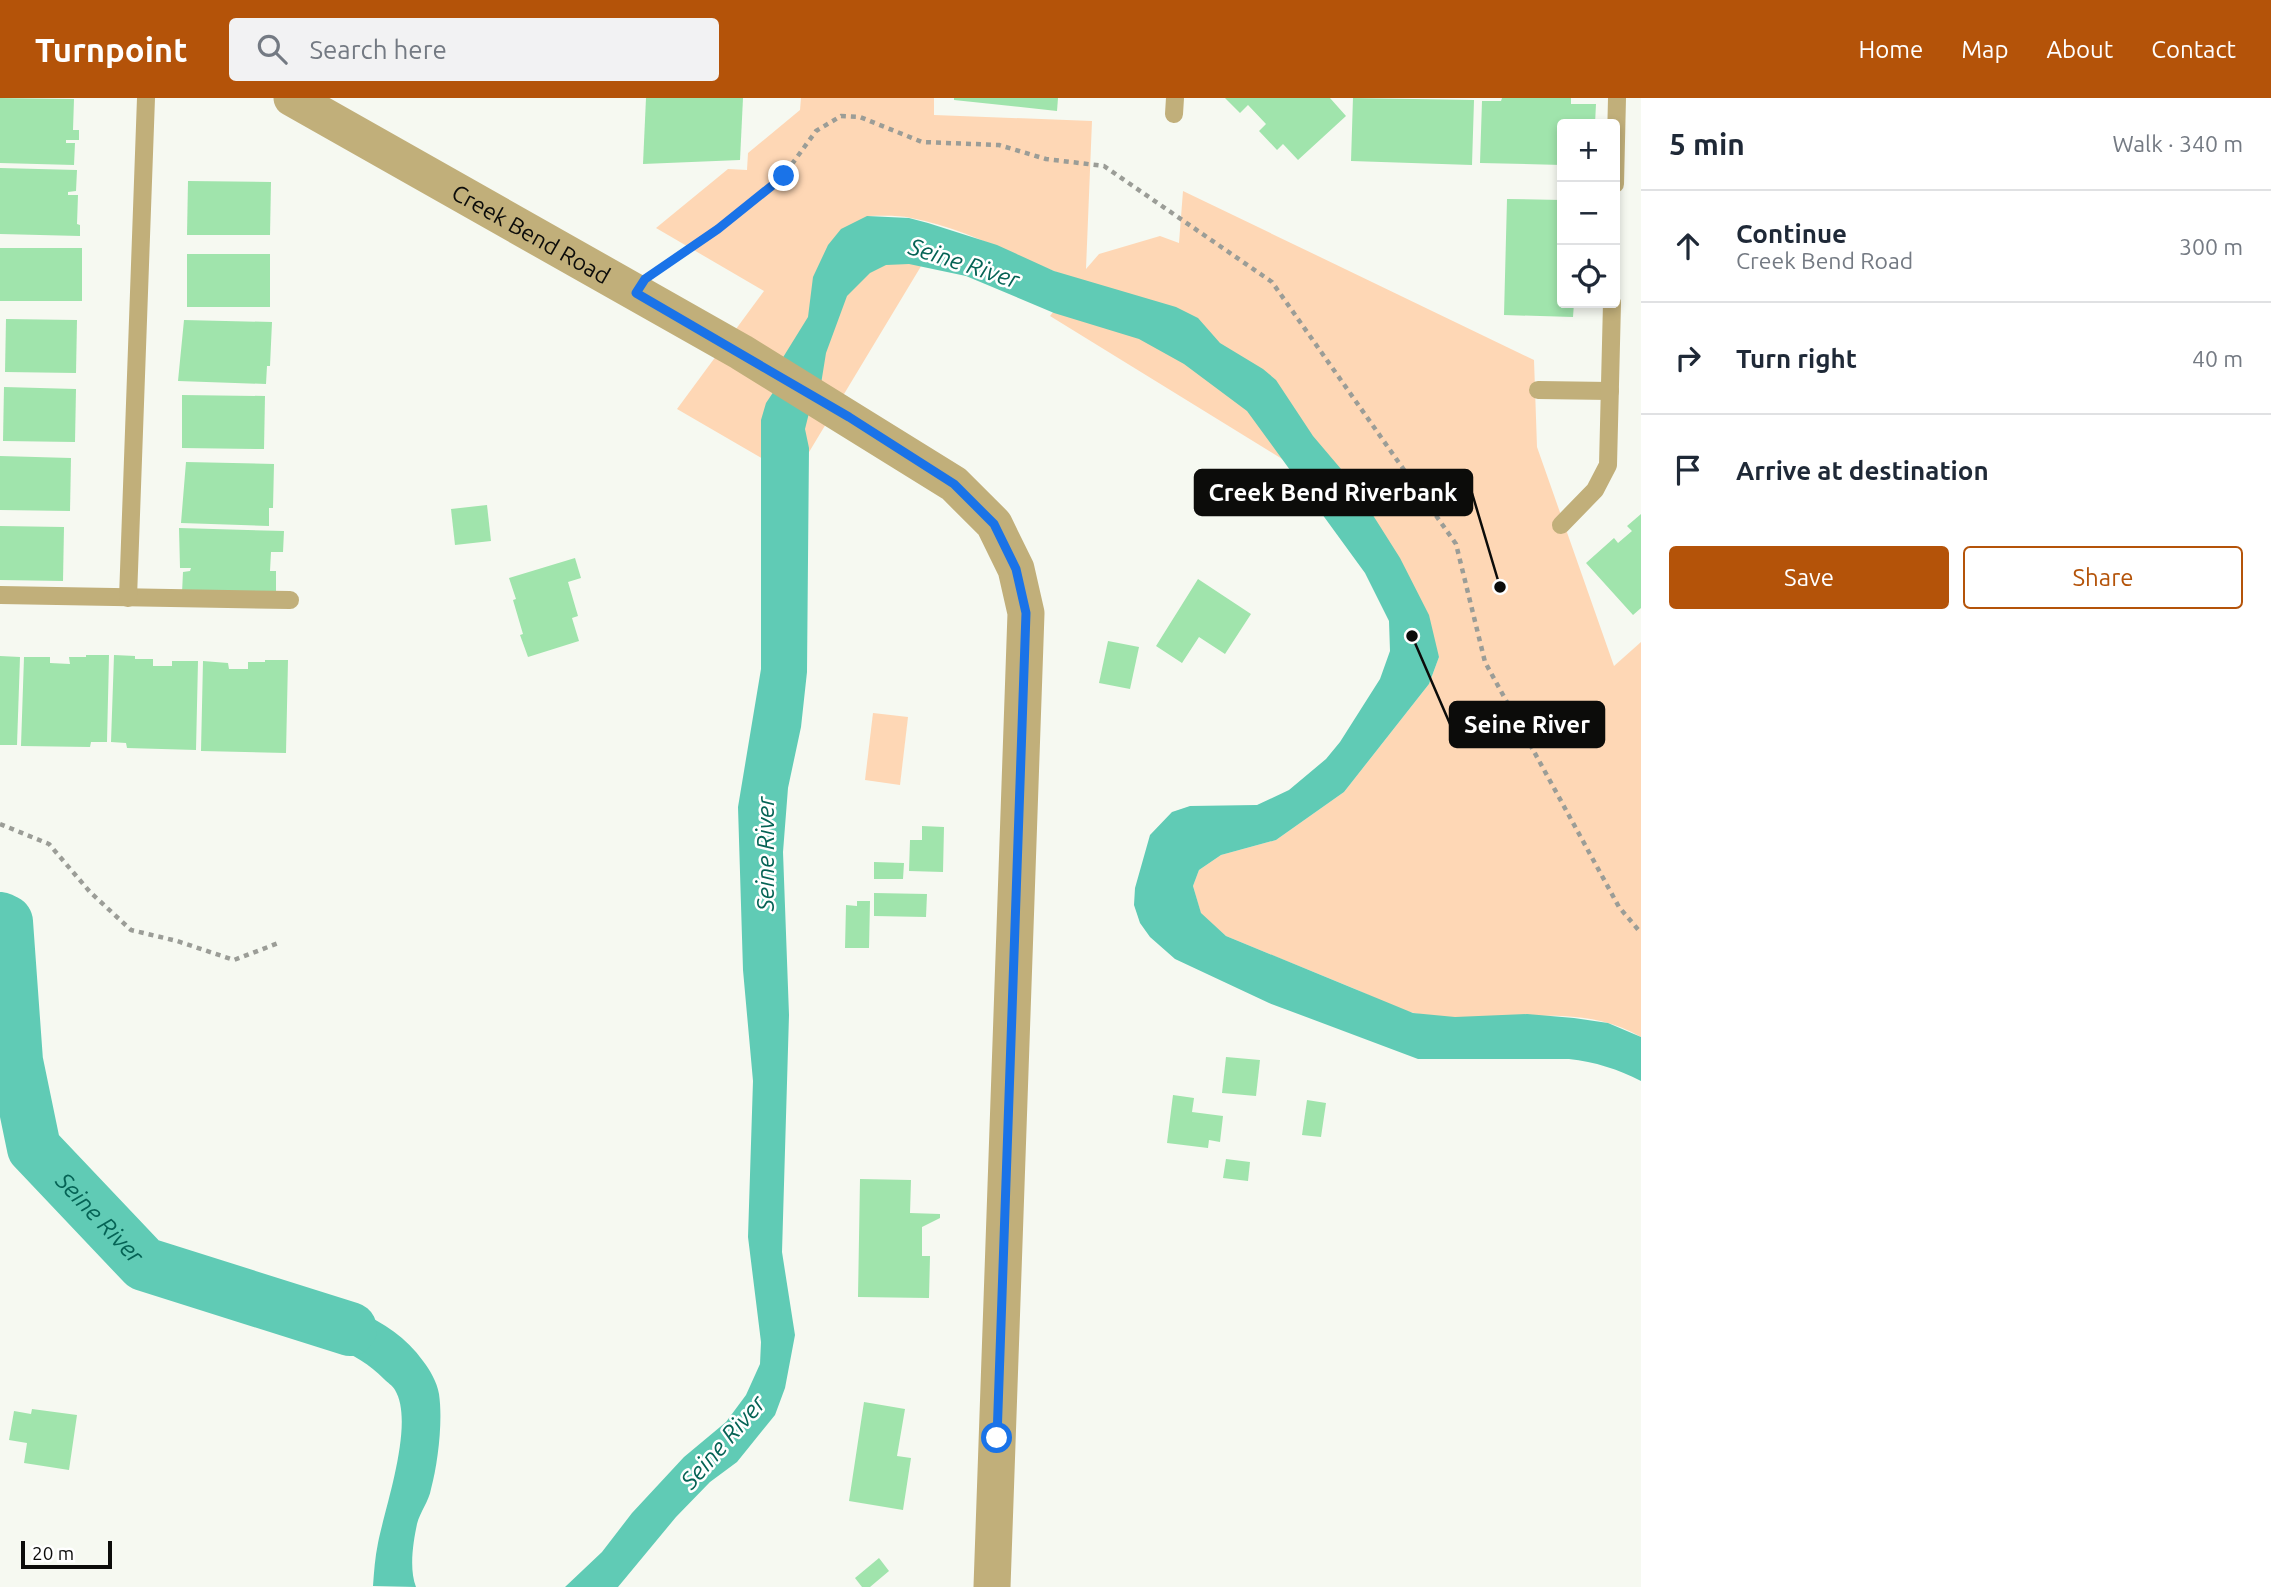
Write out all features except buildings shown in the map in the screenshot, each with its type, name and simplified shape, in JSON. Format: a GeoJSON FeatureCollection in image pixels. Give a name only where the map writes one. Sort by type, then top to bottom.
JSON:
{"type":"FeatureCollection","features":[{"type":"Feature","properties":{"kind":"street","name":"Creek Bend Road"},"geometry":{"type":"LineString","coordinates":[[292,98],[741,352],[954,484],[994,524],[1016,569],[1026,613],[992,1587]]}},
{"type":"Feature","properties":{"kind":"lane"},"geometry":{"type":"LineString","coordinates":[[128,598],[146,98]]}},
{"type":"Feature","properties":{"kind":"lane"},"geometry":{"type":"LineString","coordinates":[[1615,182],[1617,98]]}},
{"type":"Feature","properties":{"kind":"lane"},"geometry":{"type":"LineString","coordinates":[[1561,525],[1595,490],[1608,465],[1612,308]]}},
{"type":"Feature","properties":{"kind":"lane"},"geometry":{"type":"LineString","coordinates":[[1538,390],[1610,391]]}},
{"type":"Feature","properties":{"kind":"lane"},"geometry":{"type":"LineString","coordinates":[[0,596],[290,600]]}},
{"type":"Feature","properties":{"kind":"path"},"geometry":{"type":"LineString","coordinates":[[636,293],[645,279],[718,229],[784,176],[816,131],[841,116],[860,117],[922,142],[999,145],[1046,159],[1104,166],[1272,282],[1456,544],[1485,662],[1619,907],[1641,933]]}},
{"type":"Feature","properties":{"kind":"path"},"geometry":{"type":"LineString","coordinates":[[0,824],[49,844],[89,892],[131,930],[177,941],[234,960],[281,942]]}},
{"type":"Feature","properties":{"kind":"shaded area"},"geometry":{"type":"Polygon","coordinates":[[[801,98],[934,98],[934,115],[1092,121],[1086,269],[1099,254],[1160,236],[1179,243],[1183,191],[1534,360],[1537,447],[1614,666],[1641,642],[1641,1037],[1614,1025],[1587,1018],[1471,1018],[1414,1013],[1226,936],[1201,914],[1193,886],[1199,870],[1221,855],[1276,840],[1344,792],[1429,684],[1439,657],[1373,515],[1050,316],[1078,280],[975,237],[933,223],[900,216],[868,216],[932,248],[794,477],[677,409],[764,291],[656,228],[728,169],[747,170],[748,153],[800,110],[801,98]]]}},
{"type":"Feature","properties":{"kind":"shaded area"},"geometry":{"type":"Polygon","coordinates":[[[873,713],[908,717],[900,785],[865,780],[873,713]]]}},
{"type":"Feature","properties":{"kind":"water","name":"Seine River"},"geometry":{"type":"Polygon","coordinates":[[[867,216],[909,218],[928,223],[997,245],[1054,271],[1176,307],[1198,318],[1220,343],[1276,380],[1313,436],[1352,482],[1400,558],[1429,615],[1439,657],[1429,684],[1344,792],[1276,840],[1221,855],[1199,870],[1193,886],[1201,913],[1226,936],[1413,1013],[1455,1017],[1527,1014],[1608,1023],[1641,1037],[1641,1081],[1606,1067],[1569,1059],[1418,1059],[1269,1003],[1175,959],[1150,937],[1140,923],[1134,905],[1135,888],[1150,835],[1172,812],[1190,806],[1257,805],[1289,790],[1326,759],[1380,679],[1390,651],[1389,621],[1365,573],[1247,411],[1184,364],[1139,339],[1054,313],[966,276],[909,264],[886,265],[870,273],[847,296],[826,353],[821,384],[805,429],[809,448],[807,672],[801,727],[788,788],[783,852],[789,1015],[782,1252],[795,1335],[785,1388],[775,1415],[737,1462],[710,1482],[676,1517],[618,1587],[565,1587],[602,1552],[632,1513],[684,1457],[726,1422],[746,1395],[760,1364],[761,1342],[748,1237],[753,1081],[743,970],[738,807],[761,669],[761,420],[766,403],[774,391],[782,359],[808,317],[813,277],[828,245],[841,229],[867,216]]]}},
{"type":"Feature","properties":{"kind":"water"},"geometry":{"type":"Polygon","coordinates":[[[279,1290],[339,1305],[377,1321],[410,1345],[435,1381],[440,1405],[439,1442],[430,1493],[418,1520],[414,1539],[412,1564],[416,1587],[373,1586],[377,1548],[400,1443],[402,1423],[395,1390],[373,1369],[348,1353],[307,1339],[278,1333],[279,1290]]]}},
{"type":"Feature","properties":{"kind":"waterway","name":"Seine River"},"geometry":{"type":"LineString","coordinates":[[0,919],[6,922],[16,1061],[34,1148],[144,1264],[350,1329]]}},
{"type":"Feature","properties":{"kind":"place","name":"Creek Bend Riverbank"},"geometry":{"type":"Point","coordinates":[1500,587]}},
{"type":"Feature","properties":{"kind":"place","name":"Seine River"},"geometry":{"type":"Point","coordinates":[1412,636]}},
{"type":"Feature","properties":{"kind":"route"},"geometry":{"type":"LineString","coordinates":[[784,176],[718,229],[645,279],[636,293],[741,352],[954,484],[994,524],[1016,569],[1026,613],[997,1438]]}}]}
